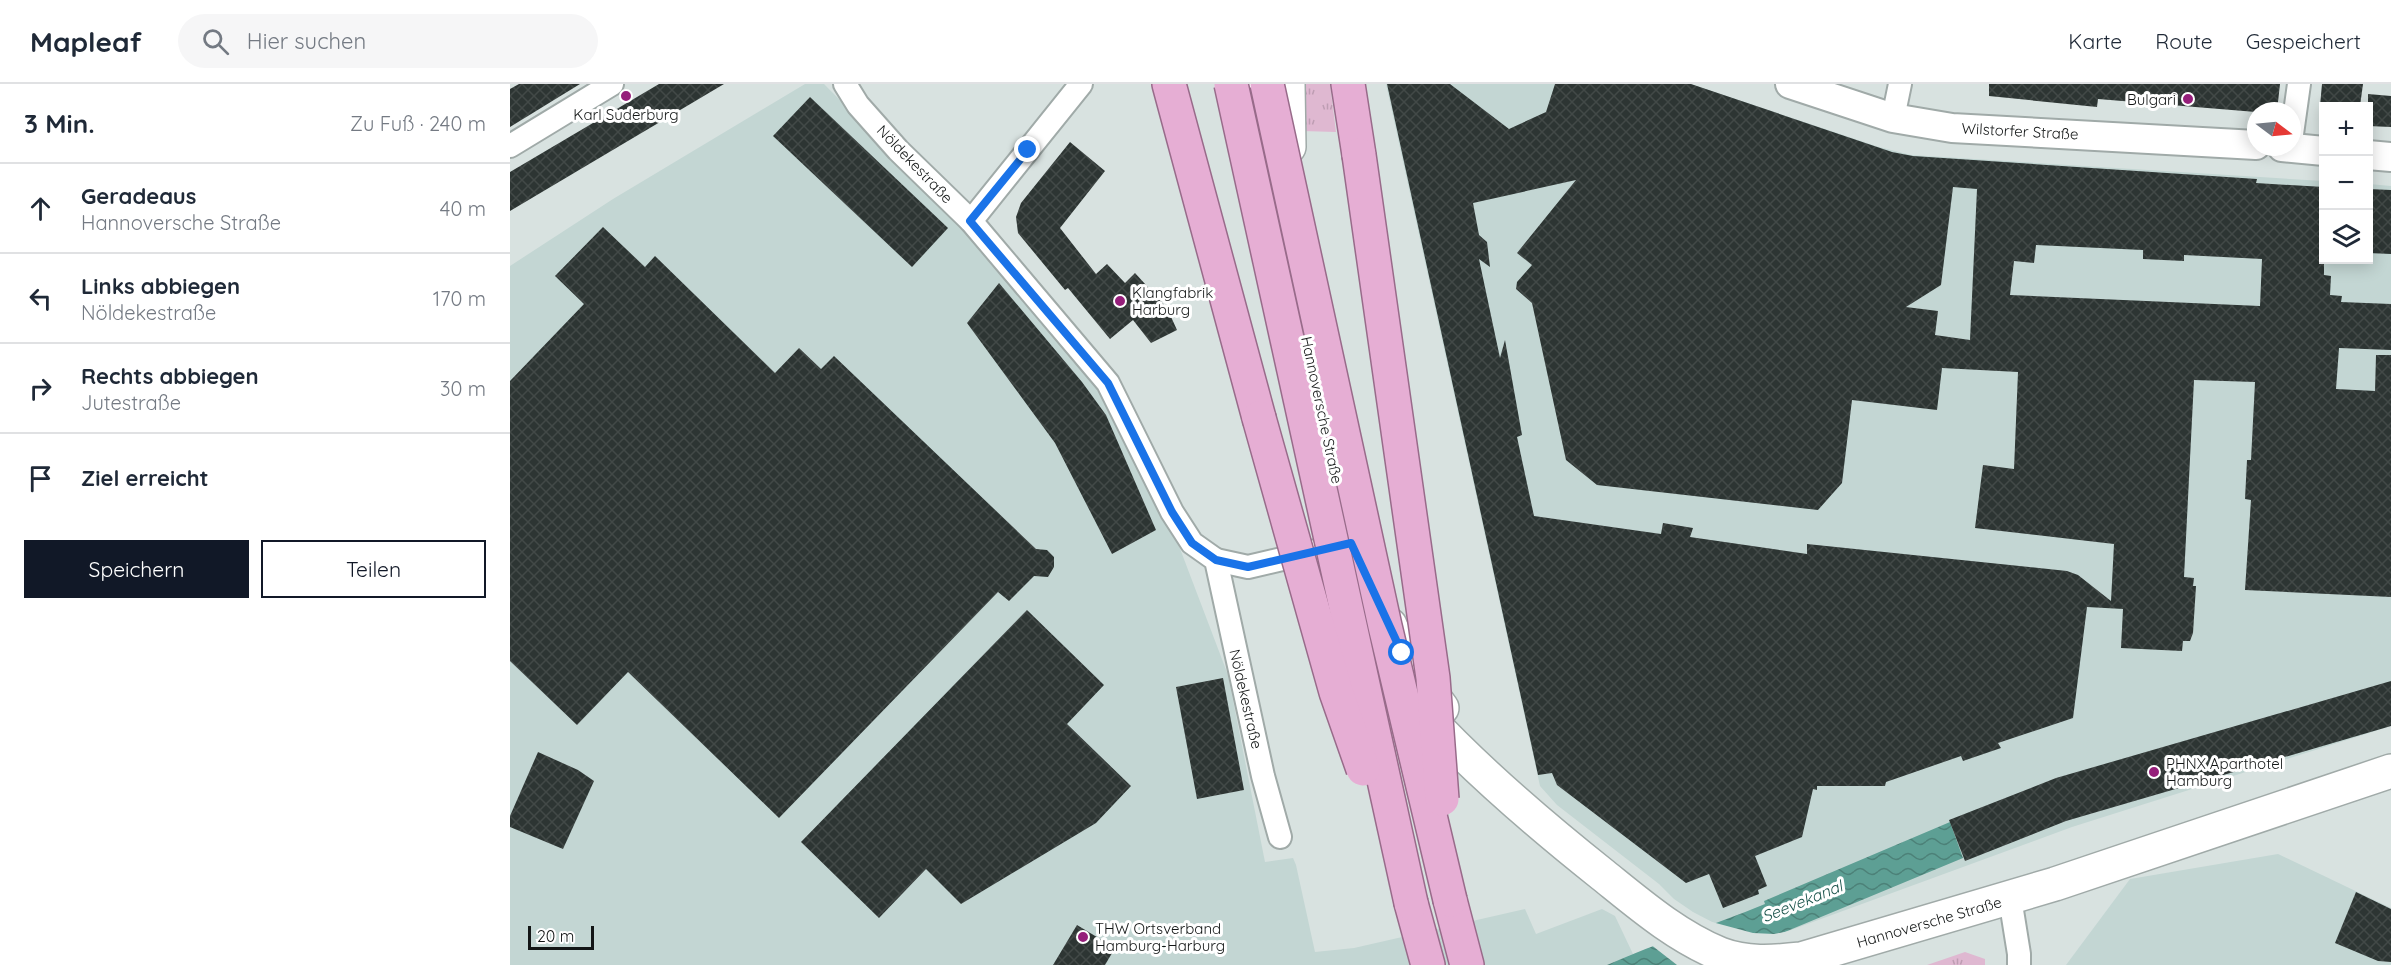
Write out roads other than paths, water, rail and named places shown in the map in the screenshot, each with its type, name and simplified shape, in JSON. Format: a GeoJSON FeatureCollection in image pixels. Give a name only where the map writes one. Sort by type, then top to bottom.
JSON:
{"type":"FeatureCollection","features":[{"type":"Feature","properties":{"kind":"highway"},"geometry":{"type":"LineString","coordinates":[[1169,84],[1336,693],[1411,903]]}},
{"type":"Feature","properties":{"kind":"highway"},"geometry":{"type":"LineString","coordinates":[[1231,84],[1411,903],[1428,965]]}},
{"type":"Feature","properties":{"kind":"highway"},"geometry":{"type":"LineString","coordinates":[[1268,84],[1385,626],[1467,965]]}},
{"type":"Feature","properties":{"kind":"highway"},"geometry":{"type":"LineString","coordinates":[[1348,84],[1433,678],[1450,900]]}},
{"type":"Feature","properties":{"kind":"main road","name":"Hannoversche Straße"},"geometry":{"type":"LineString","coordinates":[[1251,84],[1264,167],[1293,278],[1351,543],[1373,629],[1386,663],[1406,694],[1504,791],[1553,835],[1640,904],[1696,942],[1720,954],[1747,960],[1773,962],[1801,958],[2010,898],[2391,771]]}},
{"type":"Feature","properties":{"kind":"main road","name":"Hannoversche Straße"},"geometry":{"type":"LineString","coordinates":[[1287,84],[1293,278]]}},
{"type":"Feature","properties":{"kind":"street"},"geometry":{"type":"LineString","coordinates":[[510,146],[612,84]]}},
{"type":"Feature","properties":{"kind":"street","name":"Nöldekestraße"},"geometry":{"type":"LineString","coordinates":[[846,84],[858,105],[898,150],[970,221],[1108,383],[1172,512],[1192,543],[1216,560],[1248,567],[1351,543]]}},
{"type":"Feature","properties":{"kind":"street"},"geometry":{"type":"LineString","coordinates":[[970,221],[1081,84]]}},
{"type":"Feature","properties":{"kind":"street","name":"Wilstorfer Straße"},"geometry":{"type":"LineString","coordinates":[[1790,84],[1893,118],[1952,128],[2247,144]]}},
{"type":"Feature","properties":{"kind":"street"},"geometry":{"type":"LineString","coordinates":[[1893,118],[1900,84]]}},
{"type":"Feature","properties":{"kind":"street"},"geometry":{"type":"LineString","coordinates":[[2296,102],[2299,84]]}},
{"type":"Feature","properties":{"kind":"street"},"geometry":{"type":"LineString","coordinates":[[2301,148],[2319,150]]}},
{"type":"Feature","properties":{"kind":"street"},"geometry":{"type":"LineString","coordinates":[[2373,155],[2391,157]]}},
{"type":"Feature","properties":{"kind":"street","name":"Nöldekestraße"},"geometry":{"type":"LineString","coordinates":[[1216,560],[1263,776],[1280,837]]}},
{"type":"Feature","properties":{"kind":"street"},"geometry":{"type":"LineString","coordinates":[[2010,898],[2019,965]]}},
{"type":"Feature","properties":{"kind":"water","name":"Seevekanal"},"geometry":{"type":"Polygon","coordinates":[[[1950,822],[1963,858],[1780,934],[1694,965],[1607,965],[1765,904],[1764,901],[1950,822]]]}},
{"type":"Feature","properties":{"kind":"place","name":"Karl Suderburg"},"geometry":{"type":"Point","coordinates":[626,96]}},
{"type":"Feature","properties":{"kind":"place","name":"Bulgari"},"geometry":{"type":"Point","coordinates":[2188,99]}},
{"type":"Feature","properties":{"kind":"place","name":"Klangfabrik Harburg"},"geometry":{"type":"Point","coordinates":[1120,301]}},
{"type":"Feature","properties":{"kind":"place","name":"PHNX Aparthotel Hamburg"},"geometry":{"type":"Point","coordinates":[2154,772]}},
{"type":"Feature","properties":{"kind":"place","name":"THW Ortsverband Hamburg-Harburg"},"geometry":{"type":"Point","coordinates":[1083,937]}}]}
